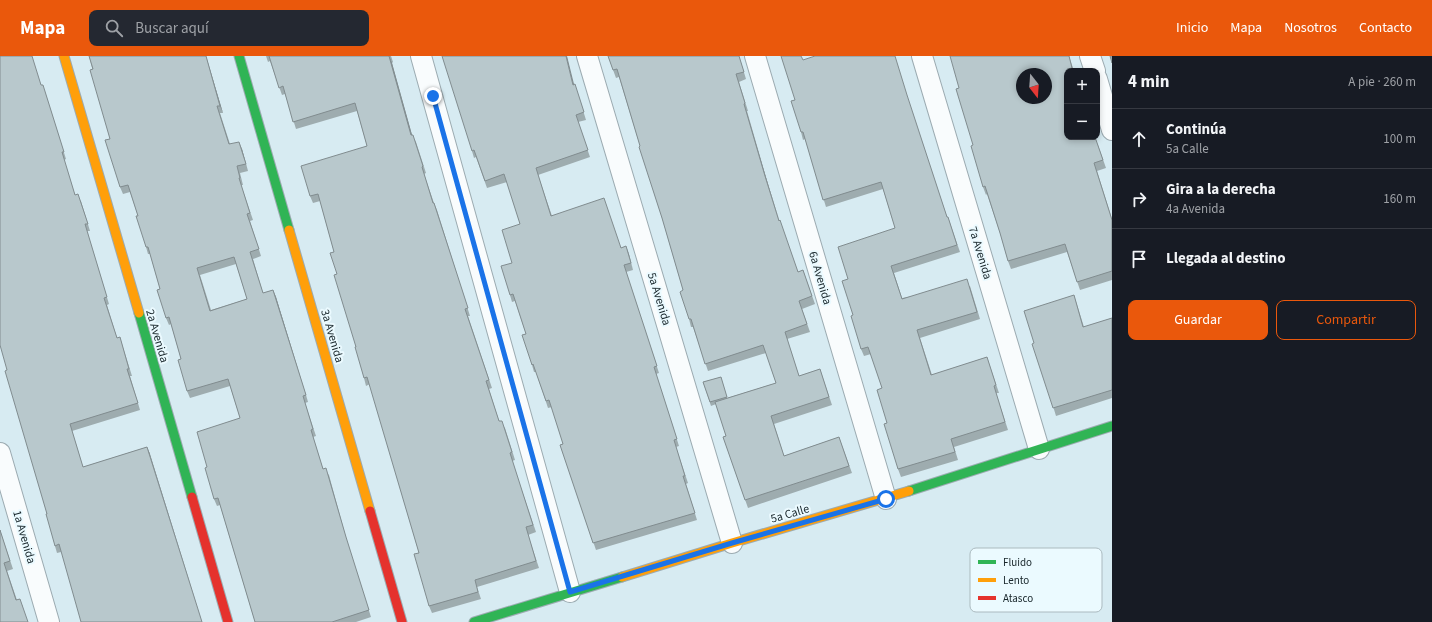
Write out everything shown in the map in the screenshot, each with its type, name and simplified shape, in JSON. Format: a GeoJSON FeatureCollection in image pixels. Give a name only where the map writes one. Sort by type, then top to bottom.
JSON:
{"type":"FeatureCollection","features":[{"type":"Feature","properties":{"kind":"street","name":"2a Avenida"},"geometry":{"type":"LineString","coordinates":[[64,56],[228,622]]}},
{"type":"Feature","properties":{"kind":"street","name":"3a Avenida"},"geometry":{"type":"LineString","coordinates":[[239,56],[402,622]]}},
{"type":"Feature","properties":{"kind":"street"},"geometry":{"type":"LineString","coordinates":[[421,56],[570,592]]}},
{"type":"Feature","properties":{"kind":"street","name":"5a Avenida"},"geometry":{"type":"LineString","coordinates":[[587,56],[732,543]]}},
{"type":"Feature","properties":{"kind":"street","name":"6a Avenida"},"geometry":{"type":"LineString","coordinates":[[755,56],[886,499]]}},
{"type":"Feature","properties":{"kind":"street","name":"7a Avenida"},"geometry":{"type":"LineString","coordinates":[[922,56],[1039,449]]}},
{"type":"Feature","properties":{"kind":"street"},"geometry":{"type":"LineString","coordinates":[[1090,56],[1094,68]]}},
{"type":"Feature","properties":{"kind":"street"},"geometry":{"type":"LineString","coordinates":[[1100,89],[1112,130]]}},
{"type":"Feature","properties":{"kind":"street","name":"5a Calle"},"geometry":{"type":"LineString","coordinates":[[474,622],[732,543],[886,499],[1112,426]]}},
{"type":"Feature","properties":{"kind":"street","name":"1a Avenida"},"geometry":{"type":"LineString","coordinates":[[0,453],[49,622]]}},
{"type":"Feature","properties":{"kind":"building"},"geometry":{"type":"Polygon","coordinates":[[[0,56],[32,56],[41,85],[43,85],[64,152],[62,152],[75,195],[78,194],[88,224],[85,224],[107,297],[104,298],[117,338],[120,337],[129,369],[127,369],[138,403],[70,424],[83,467],[147,447],[202,622],[81,622],[59,544],[55,546],[5,371],[7,370],[0,345],[0,56]]]}},
{"type":"Feature","properties":{"kind":"building"},"geometry":{"type":"Polygon","coordinates":[[[89,56],[206,56],[220,106],[217,106],[229,144],[239,142],[246,164],[237,166],[239,178],[250,213],[247,214],[259,249],[250,252],[263,293],[273,290],[306,395],[303,396],[313,429],[311,430],[323,469],[326,468],[369,610],[332,622],[255,622],[218,498],[214,499],[197,432],[240,418],[228,379],[187,391],[178,360],[181,359],[169,317],[166,318],[157,290],[160,289],[148,247],[146,247],[136,216],[138,216],[128,185],[120,187],[105,140],[110,139],[90,70],[93,69],[89,56]],[[234,257],[197,268],[210,311],[247,299],[234,257]]]}},
{"type":"Feature","properties":{"kind":"building"},"geometry":{"type":"Polygon","coordinates":[[[269,56],[389,56],[411,135],[413,135],[433,203],[468,308],[465,309],[489,380],[486,381],[499,421],[502,421],[512,452],[510,453],[533,525],[526,527],[536,561],[475,580],[478,592],[429,606],[414,554],[419,553],[367,377],[364,378],[334,275],[337,274],[330,253],[334,252],[318,194],[310,196],[301,166],[367,146],[355,103],[293,122],[283,86],[279,88],[269,56]]]}},
{"type":"Feature","properties":{"kind":"building"},"geometry":{"type":"Polygon","coordinates":[[[442,56],[566,56],[573,85],[575,84],[584,112],[576,115],[588,150],[536,168],[551,216],[604,198],[621,248],[626,246],[631,263],[624,265],[657,366],[654,367],[677,439],[674,440],[685,476],[683,476],[695,513],[593,543],[560,445],[563,444],[549,400],[546,401],[533,364],[532,365],[522,335],[526,334],[513,294],[510,295],[501,266],[512,263],[502,230],[520,224],[504,174],[485,181],[474,150],[472,151],[442,56]]]}},
{"type":"Feature","properties":{"kind":"building"},"geometry":{"type":"Polygon","coordinates":[[[608,56],[739,56],[744,72],[736,74],[765,176],[779,221],[780,220],[798,272],[803,270],[812,296],[799,301],[807,324],[785,332],[799,376],[820,369],[829,397],[771,416],[784,456],[839,437],[849,466],[745,500],[723,437],[726,436],[715,402],[776,383],[763,345],[705,364],[691,319],[689,319],[680,292],[683,290],[639,147],[640,146],[617,69],[613,70],[608,56]]]}},
{"type":"Feature","properties":{"kind":"building"},"geometry":{"type":"Polygon","coordinates":[[[781,56],[801,56],[803,60],[815,56],[895,56],[957,245],[891,266],[902,299],[967,279],[977,312],[917,330],[931,375],[987,357],[996,385],[994,386],[1005,422],[951,439],[955,452],[898,469],[884,424],[887,423],[877,390],[882,388],[868,347],[861,349],[851,316],[853,315],[842,281],[848,279],[838,247],[895,228],[881,182],[823,200],[803,132],[801,132],[791,101],[795,100],[781,56]]]}},
{"type":"Feature","properties":{"kind":"building"},"geometry":{"type":"Polygon","coordinates":[[[950,56],[1069,56],[1072,68],[1064,68],[1064,140],[1096,140],[1103,160],[1094,163],[1112,220],[1112,271],[1077,282],[1065,244],[1008,261],[985,186],[983,187],[971,146],[973,145],[956,89],[959,88],[950,56]]]}},
{"type":"Feature","properties":{"kind":"building"},"geometry":{"type":"Polygon","coordinates":[[[1074,295],[1083,327],[1112,318],[1112,390],[1053,408],[1032,344],[1034,343],[1024,311],[1074,295]]]}},
{"type":"Feature","properties":{"kind":"building"},"geometry":{"type":"Polygon","coordinates":[[[721,377],[727,397],[710,402],[703,382],[721,377]]]}},
{"type":"Feature","properties":{"kind":"building"},"geometry":{"type":"Polygon","coordinates":[[[0,530],[10,561],[4,563],[16,600],[20,599],[28,622],[0,622],[0,530]]]}},
{"type":"Feature","properties":{"kind":"traffic: fast"},"geometry":{"type":"LineString","coordinates":[[239,56],[289,230]]}},
{"type":"Feature","properties":{"kind":"traffic: fast"},"geometry":{"type":"LineString","coordinates":[[139,313],[192,497]]}},
{"type":"Feature","properties":{"kind":"traffic: fast"},"geometry":{"type":"LineString","coordinates":[[909,491],[1112,426]]}},
{"type":"Feature","properties":{"kind":"traffic: fast"},"geometry":{"type":"LineString","coordinates":[[474,622],[622,577]]}},
{"type":"Feature","properties":{"kind":"traffic: slow"},"geometry":{"type":"LineString","coordinates":[[64,56],[139,313]]}},
{"type":"Feature","properties":{"kind":"traffic: slow"},"geometry":{"type":"LineString","coordinates":[[289,230],[370,511]]}},
{"type":"Feature","properties":{"kind":"traffic: slow"},"geometry":{"type":"LineString","coordinates":[[622,577],[909,491]]}},
{"type":"Feature","properties":{"kind":"traffic: jam"},"geometry":{"type":"LineString","coordinates":[[192,497],[228,622]]}},
{"type":"Feature","properties":{"kind":"traffic: jam"},"geometry":{"type":"LineString","coordinates":[[370,511],[402,622]]}},
{"type":"Feature","properties":{"kind":"route"},"geometry":{"type":"LineString","coordinates":[[433,96],[570,592],[732,543],[886,499]]}}]}
